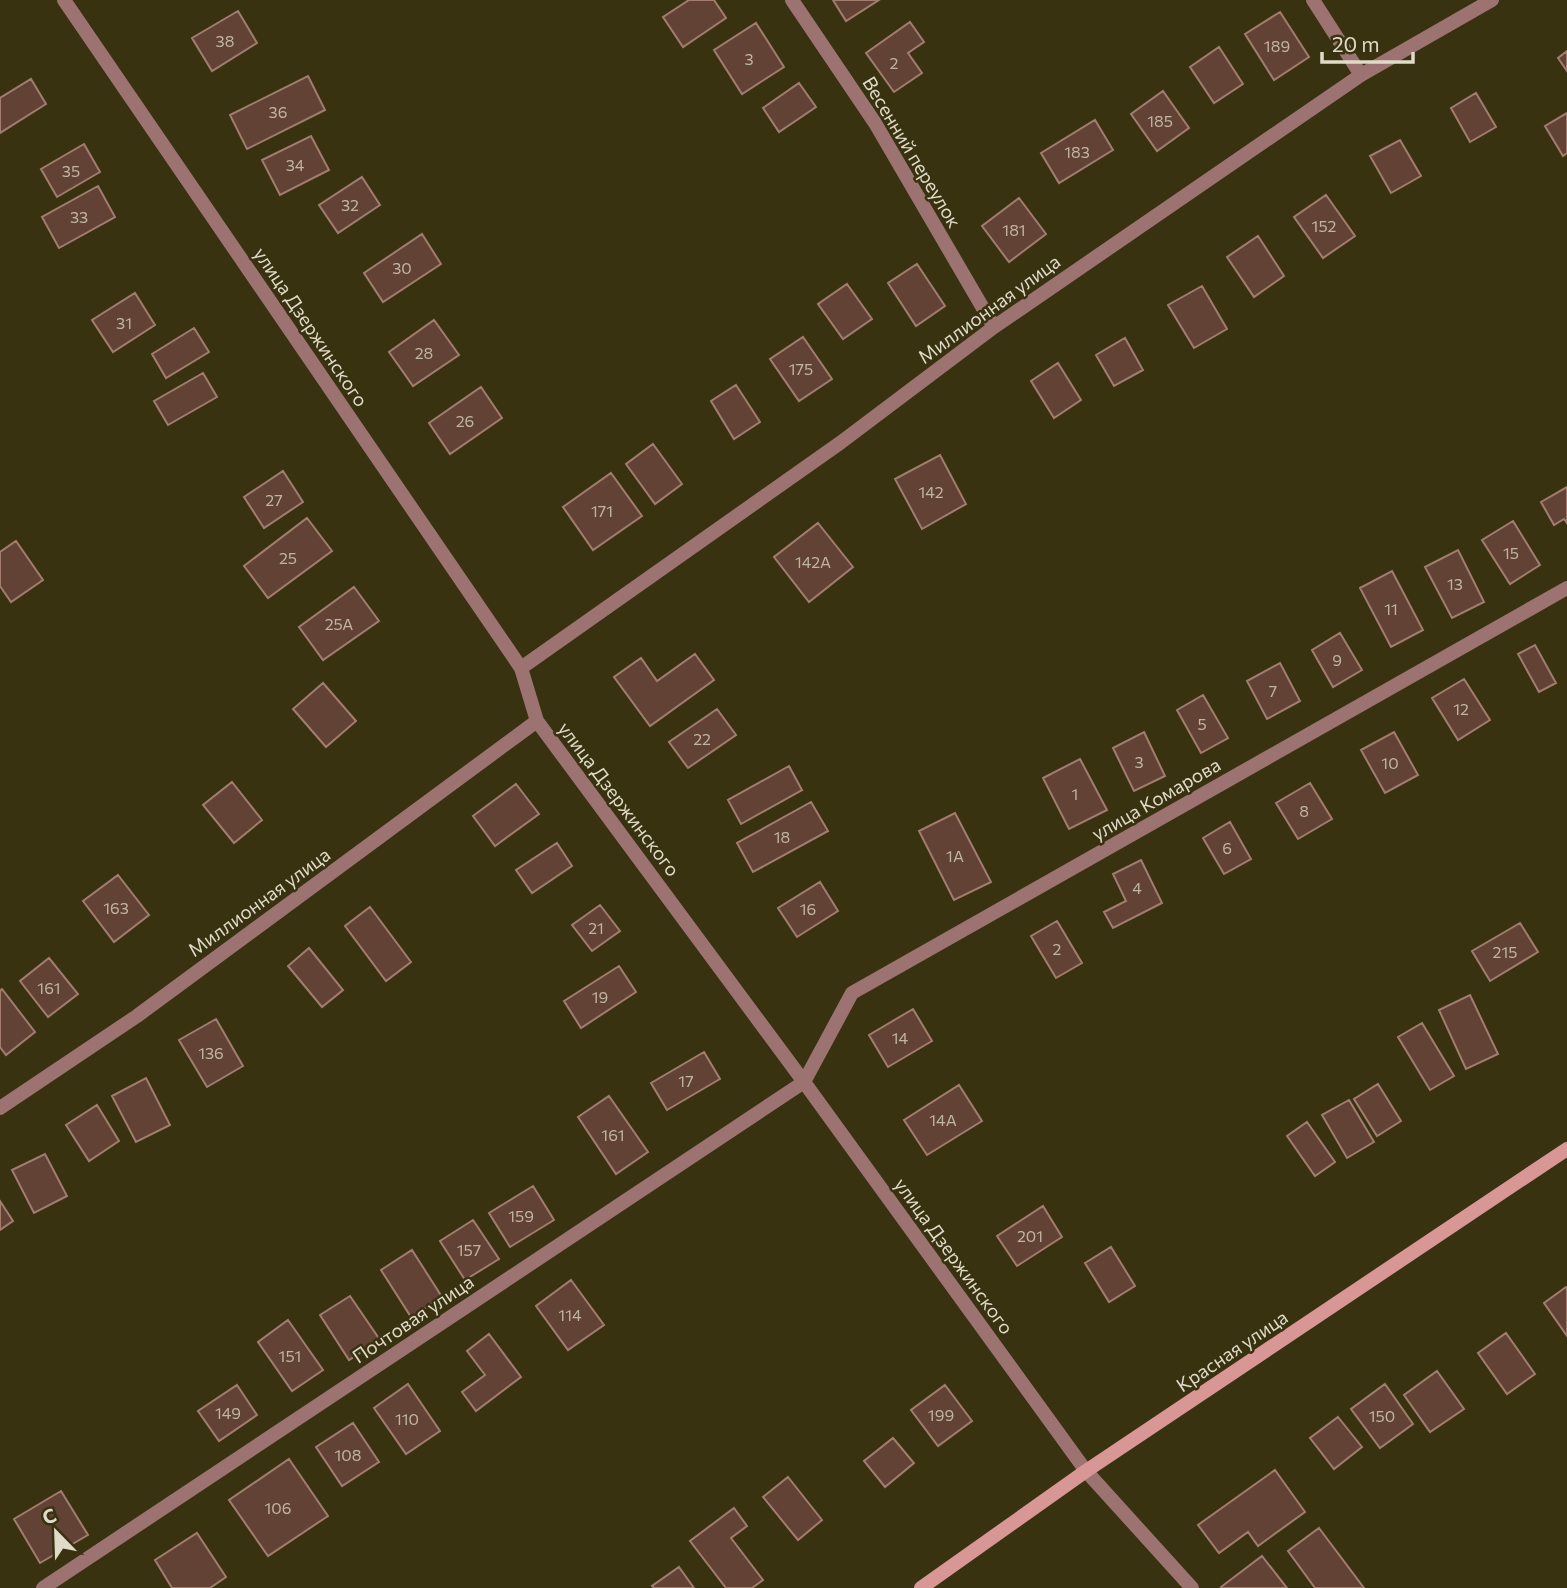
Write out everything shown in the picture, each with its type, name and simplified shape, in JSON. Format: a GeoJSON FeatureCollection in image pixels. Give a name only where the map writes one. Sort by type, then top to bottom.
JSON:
{"type":"FeatureCollection","features":[{"type":"Feature","properties":{"kind":"main road","name":"Красная улица"},"geometry":{"type":"LineString","coordinates":[[921,1588],[1086,1471],[1567,1150]]}},
{"type":"Feature","properties":{"kind":"street","name":"улица Дзержинского"},"geometry":{"type":"LineString","coordinates":[[64,0],[521,668],[537,721],[804,1082],[1086,1471],[1192,1588]]}},
{"type":"Feature","properties":{"kind":"street","name":"Весенний переулок"},"geometry":{"type":"LineString","coordinates":[[792,0],[875,123],[994,327]]}},
{"type":"Feature","properties":{"kind":"street"},"geometry":{"type":"LineString","coordinates":[[1313,0],[1361,75]]}},
{"type":"Feature","properties":{"kind":"street","name":"Миллионная улица"},"geometry":{"type":"LineString","coordinates":[[521,668],[840,443],[994,327],[1361,75],[1492,0]]}},
{"type":"Feature","properties":{"kind":"street","name":"улица Комарова"},"geometry":{"type":"LineString","coordinates":[[804,1082],[852,993],[1567,588]]}},
{"type":"Feature","properties":{"kind":"street","name":"Миллионная улица"},"geometry":{"type":"LineString","coordinates":[[0,1108],[137,1016],[537,721]]}},
{"type":"Feature","properties":{"kind":"street","name":"Почтовая улица"},"geometry":{"type":"LineString","coordinates":[[43,1588],[804,1082]]}},
{"type":"Feature","properties":{"kind":"building"},"geometry":{"type":"Polygon","coordinates":[[[689,0],[714,0],[726,18],[683,47],[663,17],[689,0]]]}},
{"type":"Feature","properties":{"kind":"building"},"geometry":{"type":"Polygon","coordinates":[[[833,0],[879,0],[846,21],[833,0]]]}},
{"type":"Feature","properties":{"kind":"building"},"geometry":{"type":"Polygon","coordinates":[[[238,11],[257,43],[212,71],[192,38],[238,11]]]}},
{"type":"Feature","properties":{"kind":"building"},"geometry":{"type":"Polygon","coordinates":[[[1280,12],[1309,57],[1274,80],[1245,34],[1280,12]]]}},
{"type":"Feature","properties":{"kind":"building"},"geometry":{"type":"Polygon","coordinates":[[[910,22],[924,42],[908,53],[922,73],[894,92],[866,53],[910,22]]]}},
{"type":"Feature","properties":{"kind":"building"},"geometry":{"type":"Polygon","coordinates":[[[756,23],[784,67],[742,94],[714,50],[756,23]]]}},
{"type":"Feature","properties":{"kind":"building"},"geometry":{"type":"Polygon","coordinates":[[[1219,47],[1243,84],[1214,103],[1190,67],[1219,47]]]}},
{"type":"Feature","properties":{"kind":"building"},"geometry":{"type":"Polygon","coordinates":[[[1567,51],[1567,71],[1558,58],[1567,51]]]}},
{"type":"Feature","properties":{"kind":"building"},"geometry":{"type":"Polygon","coordinates":[[[308,76],[325,110],[247,149],[230,115],[308,76]]]}},
{"type":"Feature","properties":{"kind":"building"},"geometry":{"type":"Polygon","coordinates":[[[31,79],[46,104],[0,133],[0,98],[31,79]]]}},
{"type":"Feature","properties":{"kind":"building"},"geometry":{"type":"Polygon","coordinates":[[[799,83],[816,107],[779,132],[763,108],[799,83]]]}},
{"type":"Feature","properties":{"kind":"building"},"geometry":{"type":"Polygon","coordinates":[[[1163,91],[1189,128],[1157,151],[1131,114],[1163,91]]]}},
{"type":"Feature","properties":{"kind":"building"},"geometry":{"type":"Polygon","coordinates":[[[1476,93],[1496,127],[1470,142],[1451,108],[1476,93]]]}},
{"type":"Feature","properties":{"kind":"building"},"geometry":{"type":"Polygon","coordinates":[[[1567,113],[1567,153],[1563,156],[1545,126],[1567,113]]]}},
{"type":"Feature","properties":{"kind":"building"},"geometry":{"type":"Polygon","coordinates":[[[1095,120],[1113,150],[1059,183],[1041,153],[1095,120]]]}},
{"type":"Feature","properties":{"kind":"building"},"geometry":{"type":"Polygon","coordinates":[[[311,136],[329,170],[280,195],[262,160],[311,136]]]}},
{"type":"Feature","properties":{"kind":"building"},"geometry":{"type":"Polygon","coordinates":[[[1400,140],[1421,176],[1391,193],[1370,156],[1400,140]]]}},
{"type":"Feature","properties":{"kind":"building"},"geometry":{"type":"Polygon","coordinates":[[[84,144],[100,172],[57,197],[41,169],[84,144]]]}},
{"type":"Feature","properties":{"kind":"building"},"geometry":{"type":"Polygon","coordinates":[[[362,177],[380,205],[338,233],[319,205],[362,177]]]}},
{"type":"Feature","properties":{"kind":"building"},"geometry":{"type":"Polygon","coordinates":[[[98,186],[115,217],[59,248],[42,217],[98,186]]]}},
{"type":"Feature","properties":{"kind":"building"},"geometry":{"type":"Polygon","coordinates":[[[1326,195],[1355,236],[1323,258],[1294,217],[1326,195]]]}},
{"type":"Feature","properties":{"kind":"building"},"geometry":{"type":"Polygon","coordinates":[[[1019,198],[1046,234],[1009,262],[982,226],[1019,198]]]}},
{"type":"Feature","properties":{"kind":"building"},"geometry":{"type":"Polygon","coordinates":[[[422,234],[441,264],[383,302],[364,273],[422,234]]]}},
{"type":"Feature","properties":{"kind":"building"},"geometry":{"type":"Polygon","coordinates":[[[1258,236],[1284,276],[1254,297],[1227,257],[1258,236]]]}},
{"type":"Feature","properties":{"kind":"building"},"geometry":{"type":"Polygon","coordinates":[[[917,264],[945,306],[916,326],[888,283],[917,264]]]}},
{"type":"Feature","properties":{"kind":"building"},"geometry":{"type":"Polygon","coordinates":[[[847,284],[872,319],[843,339],[818,304],[847,284]]]}},
{"type":"Feature","properties":{"kind":"building"},"geometry":{"type":"Polygon","coordinates":[[[1202,286],[1227,329],[1194,348],[1168,305],[1202,286]]]}},
{"type":"Feature","properties":{"kind":"building"},"geometry":{"type":"Polygon","coordinates":[[[135,293],[155,325],[113,352],[92,320],[135,293]]]}},
{"type":"Feature","properties":{"kind":"building"},"geometry":{"type":"Polygon","coordinates":[[[434,320],[459,355],[413,386],[389,352],[434,320]]]}},
{"type":"Feature","properties":{"kind":"building"},"geometry":{"type":"Polygon","coordinates":[[[194,328],[209,352],[166,378],[152,354],[194,328]]]}},
{"type":"Feature","properties":{"kind":"building"},"geometry":{"type":"Polygon","coordinates":[[[803,337],[832,379],[799,401],[770,359],[803,337]]]}},
{"type":"Feature","properties":{"kind":"building"},"geometry":{"type":"Polygon","coordinates":[[[1125,338],[1143,370],[1114,386],[1096,355],[1125,338]]]}},
{"type":"Feature","properties":{"kind":"building"},"geometry":{"type":"Polygon","coordinates":[[[1058,363],[1081,400],[1054,418],[1031,381],[1058,363]]]}},
{"type":"Feature","properties":{"kind":"building"},"geometry":{"type":"Polygon","coordinates":[[[203,373],[217,397],[168,425],[154,401],[203,373]]]}},
{"type":"Feature","properties":{"kind":"building"},"geometry":{"type":"Polygon","coordinates":[[[736,385],[760,422],[734,439],[711,401],[736,385]]]}},
{"type":"Feature","properties":{"kind":"building"},"geometry":{"type":"Polygon","coordinates":[[[481,387],[502,418],[450,454],[429,423],[481,387]]]}},
{"type":"Feature","properties":{"kind":"building"},"geometry":{"type":"Polygon","coordinates":[[[653,444],[682,484],[655,504],[626,464],[653,444]]]}},
{"type":"Feature","properties":{"kind":"building"},"geometry":{"type":"Polygon","coordinates":[[[940,455],[966,504],[922,529],[895,479],[940,455]]]}},
{"type":"Feature","properties":{"kind":"building"},"geometry":{"type":"Polygon","coordinates":[[[283,471],[303,502],[264,528],[244,497],[283,471]]]}},
{"type":"Feature","properties":{"kind":"building"},"geometry":{"type":"Polygon","coordinates":[[[611,473],[642,516],[593,550],[563,507],[611,473]]]}},
{"type":"Feature","properties":{"kind":"building"},"geometry":{"type":"Polygon","coordinates":[[[1567,487],[1567,523],[1564,519],[1554,525],[1541,502],[1567,487]]]}},
{"type":"Feature","properties":{"kind":"building"},"geometry":{"type":"Polygon","coordinates":[[[307,518],[332,551],[268,598],[244,566],[307,518]]]}},
{"type":"Feature","properties":{"kind":"building"},"geometry":{"type":"Polygon","coordinates":[[[1513,521],[1540,565],[1510,584],[1482,540],[1513,521]]]}},
{"type":"Feature","properties":{"kind":"building"},"geometry":{"type":"Polygon","coordinates":[[[818,523],[853,567],[809,602],[774,557],[818,523]]]}},
{"type":"Feature","properties":{"kind":"building"},"geometry":{"type":"Polygon","coordinates":[[[16,541],[43,580],[11,602],[0,586],[0,552],[16,541]]]}},
{"type":"Feature","properties":{"kind":"building"},"geometry":{"type":"Polygon","coordinates":[[[1458,550],[1484,602],[1452,618],[1425,567],[1458,550]]]}},
{"type":"Feature","properties":{"kind":"building"},"geometry":{"type":"Polygon","coordinates":[[[1392,571],[1423,630],[1391,647],[1360,588],[1392,571]]]}},
{"type":"Feature","properties":{"kind":"building"},"geometry":{"type":"Polygon","coordinates":[[[354,587],[379,621],[323,660],[299,627],[354,587]]]}},
{"type":"Feature","properties":{"kind":"building"},"geometry":{"type":"Polygon","coordinates":[[[1340,633],[1362,670],[1333,687],[1312,650],[1340,633]]]}},
{"type":"Feature","properties":{"kind":"building"},"geometry":{"type":"Polygon","coordinates":[[[1535,645],[1556,683],[1539,692],[1518,654],[1535,645]]]}},
{"type":"Feature","properties":{"kind":"building"},"geometry":{"type":"Polygon","coordinates":[[[695,654],[714,680],[650,726],[614,677],[641,658],[657,681],[695,654]]]}},
{"type":"Feature","properties":{"kind":"building"},"geometry":{"type":"Polygon","coordinates":[[[1280,663],[1300,701],[1267,719],[1247,681],[1280,663]]]}},
{"type":"Feature","properties":{"kind":"building"},"geometry":{"type":"Polygon","coordinates":[[[1464,679],[1490,720],[1458,740],[1432,698],[1464,679]]]}},
{"type":"Feature","properties":{"kind":"building"},"geometry":{"type":"Polygon","coordinates":[[[323,683],[356,721],[326,747],[293,709],[323,683]]]}},
{"type":"Feature","properties":{"kind":"building"},"geometry":{"type":"Polygon","coordinates":[[[1203,695],[1228,738],[1201,753],[1177,710],[1203,695]]]}},
{"type":"Feature","properties":{"kind":"building"},"geometry":{"type":"Polygon","coordinates":[[[717,709],[736,735],[688,768],[669,742],[717,709]]]}},
{"type":"Feature","properties":{"kind":"building"},"geometry":{"type":"Polygon","coordinates":[[[1144,732],[1165,776],[1134,791],[1113,748],[1144,732]]]}},
{"type":"Feature","properties":{"kind":"building"},"geometry":{"type":"Polygon","coordinates":[[[1394,732],[1418,775],[1385,793],[1361,750],[1394,732]]]}},
{"type":"Feature","properties":{"kind":"building"},"geometry":{"type":"Polygon","coordinates":[[[1080,759],[1107,810],[1069,829],[1043,778],[1080,759]]]}},
{"type":"Feature","properties":{"kind":"building"},"geometry":{"type":"Polygon","coordinates":[[[789,766],[802,790],[741,824],[728,800],[789,766]]]}},
{"type":"Feature","properties":{"kind":"building"},"geometry":{"type":"Polygon","coordinates":[[[232,782],[262,820],[234,843],[203,805],[232,782]]]}},
{"type":"Feature","properties":{"kind":"building"},"geometry":{"type":"Polygon","coordinates":[[[1310,783],[1332,819],[1298,839],[1276,803],[1310,783]]]}},
{"type":"Feature","properties":{"kind":"building"},"geometry":{"type":"Polygon","coordinates":[[[516,784],[539,814],[495,846],[473,816],[516,784]]]}},
{"type":"Feature","properties":{"kind":"building"},"geometry":{"type":"Polygon","coordinates":[[[811,802],[828,831],[753,872],[737,843],[811,802]]]}},
{"type":"Feature","properties":{"kind":"building"},"geometry":{"type":"Polygon","coordinates":[[[955,813],[991,882],[954,900],[919,831],[955,813]]]}},
{"type":"Feature","properties":{"kind":"building"},"geometry":{"type":"Polygon","coordinates":[[[1230,822],[1251,859],[1224,874],[1203,838],[1230,822]]]}},
{"type":"Feature","properties":{"kind":"building"},"geometry":{"type":"Polygon","coordinates":[[[557,843],[572,866],[532,893],[516,870],[557,843]]]}},
{"type":"Feature","properties":{"kind":"building"},"geometry":{"type":"Polygon","coordinates":[[[1141,860],[1162,903],[1113,928],[1104,912],[1126,901],[1113,874],[1141,860]]]}},
{"type":"Feature","properties":{"kind":"building"},"geometry":{"type":"Polygon","coordinates":[[[118,875],[149,915],[114,942],[83,901],[118,875]]]}},
{"type":"Feature","properties":{"kind":"building"},"geometry":{"type":"Polygon","coordinates":[[[820,882],[838,911],[797,937],[778,908],[820,882]]]}},
{"type":"Feature","properties":{"kind":"building"},"geometry":{"type":"Polygon","coordinates":[[[600,905],[620,931],[592,951],[572,925],[600,905]]]}},
{"type":"Feature","properties":{"kind":"building"},"geometry":{"type":"Polygon","coordinates":[[[370,907],[411,962],[386,981],[345,926],[370,907]]]}},
{"type":"Feature","properties":{"kind":"building"},"geometry":{"type":"Polygon","coordinates":[[[1057,921],[1082,963],[1056,978],[1031,936],[1057,921]]]}},
{"type":"Feature","properties":{"kind":"building"},"geometry":{"type":"Polygon","coordinates":[[[1520,923],[1538,952],[1490,981],[1472,951],[1520,923]]]}},
{"type":"Feature","properties":{"kind":"building"},"geometry":{"type":"Polygon","coordinates":[[[309,948],[343,990],[322,1007],[288,966],[309,948]]]}},
{"type":"Feature","properties":{"kind":"building"},"geometry":{"type":"Polygon","coordinates":[[[49,958],[78,994],[48,1017],[20,981],[49,958]]]}},
{"type":"Feature","properties":{"kind":"building"},"geometry":{"type":"Polygon","coordinates":[[[619,966],[636,992],[581,1028],[564,1001],[619,966]]]}},
{"type":"Feature","properties":{"kind":"building"},"geometry":{"type":"Polygon","coordinates":[[[2,989],[35,1032],[6,1055],[0,1047],[2,989]]]}},
{"type":"Feature","properties":{"kind":"building"},"geometry":{"type":"Polygon","coordinates":[[[1470,995],[1498,1054],[1466,1069],[1439,1010],[1470,995]]]}},
{"type":"Feature","properties":{"kind":"building"},"geometry":{"type":"Polygon","coordinates":[[[913,1009],[932,1041],[888,1067],[869,1035],[913,1009]]]}},
{"type":"Feature","properties":{"kind":"building"},"geometry":{"type":"Polygon","coordinates":[[[216,1019],[243,1066],[207,1087],[179,1040],[216,1019]]]}},
{"type":"Feature","properties":{"kind":"building"},"geometry":{"type":"Polygon","coordinates":[[[1422,1023],[1454,1076],[1430,1090],[1398,1037],[1422,1023]]]}},
{"type":"Feature","properties":{"kind":"building"},"geometry":{"type":"Polygon","coordinates":[[[704,1052],[720,1079],[667,1110],[651,1083],[704,1052]]]}},
{"type":"Feature","properties":{"kind":"building"},"geometry":{"type":"Polygon","coordinates":[[[146,1078],[170,1125],[136,1142],[112,1096],[146,1078]]]}},
{"type":"Feature","properties":{"kind":"building"},"geometry":{"type":"Polygon","coordinates":[[[1378,1084],[1401,1121],[1377,1136],[1354,1099],[1378,1084]]]}},
{"type":"Feature","properties":{"kind":"building"},"geometry":{"type":"Polygon","coordinates":[[[959,1085],[982,1121],[927,1155],[904,1120],[959,1085]]]}},
{"type":"Feature","properties":{"kind":"building"},"geometry":{"type":"Polygon","coordinates":[[[609,1096],[648,1152],[616,1174],[578,1117],[609,1096]]]}},
{"type":"Feature","properties":{"kind":"building"},"geometry":{"type":"Polygon","coordinates":[[[1349,1100],[1374,1142],[1347,1158],[1322,1115],[1349,1100]]]}},
{"type":"Feature","properties":{"kind":"building"},"geometry":{"type":"Polygon","coordinates":[[[97,1105],[119,1141],[89,1161],[66,1125],[97,1105]]]}},
{"type":"Feature","properties":{"kind":"building"},"geometry":{"type":"Polygon","coordinates":[[[1307,1122],[1335,1162],[1315,1176],[1287,1136],[1307,1122]]]}},
{"type":"Feature","properties":{"kind":"building"},"geometry":{"type":"Polygon","coordinates":[[[45,1154],[67,1196],[34,1213],[12,1170],[45,1154]]]}},
{"type":"Feature","properties":{"kind":"building"},"geometry":{"type":"Polygon","coordinates":[[[533,1186],[554,1220],[510,1247],[489,1213],[533,1186]]]}},
{"type":"Feature","properties":{"kind":"building"},"geometry":{"type":"Polygon","coordinates":[[[0,1201],[13,1221],[0,1230],[0,1201]]]}},
{"type":"Feature","properties":{"kind":"building"},"geometry":{"type":"Polygon","coordinates":[[[1043,1206],[1062,1237],[1017,1266],[997,1236],[1043,1206]]]}},
{"type":"Feature","properties":{"kind":"building"},"geometry":{"type":"Polygon","coordinates":[[[473,1220],[499,1259],[465,1280],[440,1241],[473,1220]]]}},
{"type":"Feature","properties":{"kind":"building"},"geometry":{"type":"Polygon","coordinates":[[[1111,1247],[1135,1286],[1109,1302],[1085,1263],[1111,1247]]]}},
{"type":"Feature","properties":{"kind":"building"},"geometry":{"type":"Polygon","coordinates":[[[412,1250],[442,1297],[411,1317],[381,1270],[412,1250]]]}},
{"type":"Feature","properties":{"kind":"building"},"geometry":{"type":"Polygon","coordinates":[[[571,1280],[604,1325],[568,1350],[536,1306],[571,1280]]]}},
{"type":"Feature","properties":{"kind":"building"},"geometry":{"type":"Polygon","coordinates":[[[1567,1288],[1567,1336],[1544,1303],[1567,1288]]]}},
{"type":"Feature","properties":{"kind":"building"},"geometry":{"type":"Polygon","coordinates":[[[350,1296],[380,1340],[349,1360],[320,1315],[350,1296]]]}},
{"type":"Feature","properties":{"kind":"building"},"geometry":{"type":"Polygon","coordinates":[[[288,1320],[323,1370],[292,1391],[258,1342],[288,1320]]]}},
{"type":"Feature","properties":{"kind":"building"},"geometry":{"type":"Polygon","coordinates":[[[1506,1333],[1535,1374],[1507,1394],[1478,1353],[1506,1333]]]}},
{"type":"Feature","properties":{"kind":"building"},"geometry":{"type":"Polygon","coordinates":[[[489,1334],[521,1377],[476,1411],[462,1392],[485,1375],[467,1351],[489,1334]]]}},
{"type":"Feature","properties":{"kind":"building"},"geometry":{"type":"Polygon","coordinates":[[[1437,1371],[1464,1409],[1430,1432],[1404,1395],[1437,1371]]]}},
{"type":"Feature","properties":{"kind":"building"},"geometry":{"type":"Polygon","coordinates":[[[408,1384],[440,1431],[406,1454],[374,1408],[408,1384]]]}},
{"type":"Feature","properties":{"kind":"building"},"geometry":{"type":"Polygon","coordinates":[[[1385,1384],[1413,1424],[1380,1448],[1351,1409],[1385,1384]]]}},
{"type":"Feature","properties":{"kind":"building"},"geometry":{"type":"Polygon","coordinates":[[[237,1385],[257,1415],[219,1441],[198,1411],[237,1385]]]}},
{"type":"Feature","properties":{"kind":"building"},"geometry":{"type":"Polygon","coordinates":[[[945,1385],[972,1421],[938,1446],[911,1410],[945,1385]]]}},
{"type":"Feature","properties":{"kind":"building"},"geometry":{"type":"Polygon","coordinates":[[[1338,1417],[1362,1447],[1334,1469],[1310,1438],[1338,1417]]]}},
{"type":"Feature","properties":{"kind":"building"},"geometry":{"type":"Polygon","coordinates":[[[353,1423],[379,1462],[342,1486],[316,1447],[353,1423]]]}},
{"type":"Feature","properties":{"kind":"building"},"geometry":{"type":"Polygon","coordinates":[[[893,1438],[914,1463],[885,1487],[864,1461],[893,1438]]]}},
{"type":"Feature","properties":{"kind":"building"},"geometry":{"type":"Polygon","coordinates":[[[289,1459],[328,1516],[268,1556],[229,1500],[289,1459]]]}},
{"type":"Feature","properties":{"kind":"building"},"geometry":{"type":"Polygon","coordinates":[[[1275,1470],[1305,1512],[1258,1546],[1248,1532],[1219,1553],[1198,1525],[1275,1470]]]}},
{"type":"Feature","properties":{"kind":"building"},"geometry":{"type":"Polygon","coordinates":[[[788,1477],[822,1520],[798,1540],[763,1497],[788,1477]]]}},
{"type":"Feature","properties":{"kind":"building"},"geometry":{"type":"Polygon","coordinates":[[[61,1491],[88,1535],[40,1563],[14,1519],[61,1491]]]}},
{"type":"Feature","properties":{"kind":"building"},"geometry":{"type":"Polygon","coordinates":[[[734,1508],[747,1526],[731,1538],[763,1580],[752,1588],[726,1588],[690,1541],[734,1508]]]}},
{"type":"Feature","properties":{"kind":"building"},"geometry":{"type":"Polygon","coordinates":[[[1319,1528],[1364,1588],[1315,1588],[1288,1551],[1319,1528]]]}},
{"type":"Feature","properties":{"kind":"building"},"geometry":{"type":"Polygon","coordinates":[[[197,1533],[226,1577],[210,1588],[172,1588],[155,1560],[197,1533]]]}},
{"type":"Feature","properties":{"kind":"building"},"geometry":{"type":"Polygon","coordinates":[[[1262,1556],[1287,1588],[1221,1587],[1262,1556]]]}},
{"type":"Feature","properties":{"kind":"building"},"geometry":{"type":"Polygon","coordinates":[[[679,1567],[694,1588],[652,1586],[679,1567]]]}}]}
